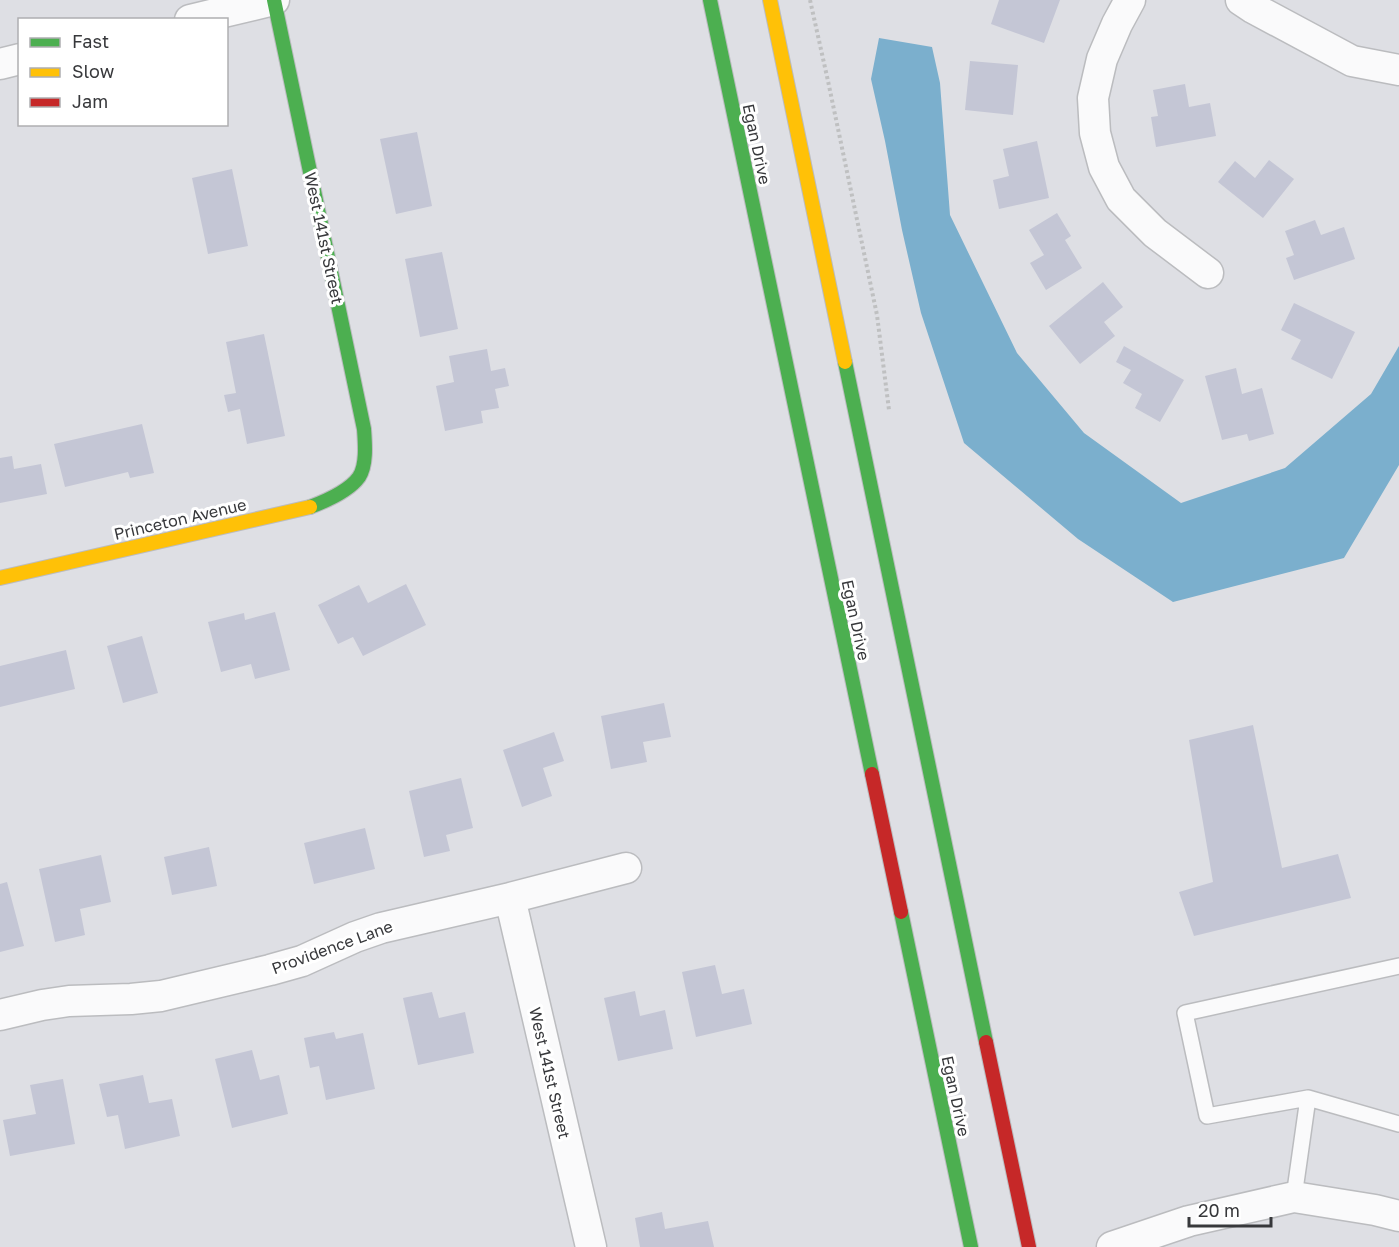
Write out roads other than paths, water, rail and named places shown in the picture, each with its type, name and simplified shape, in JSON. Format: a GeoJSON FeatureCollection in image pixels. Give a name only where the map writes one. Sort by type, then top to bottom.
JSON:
{"type":"FeatureCollection","features":[{"type":"Feature","properties":{"kind":"main road","name":"West 141st Street"},"geometry":{"type":"LineString","coordinates":[[274,0],[364,429],[365,455],[360,476]]}},
{"type":"Feature","properties":{"kind":"main road","name":"Egan Drive"},"geometry":{"type":"LineString","coordinates":[[710,0],[971,1247]]}},
{"type":"Feature","properties":{"kind":"main road"},"geometry":{"type":"LineString","coordinates":[[770,0],[1029,1247]]}},
{"type":"Feature","properties":{"kind":"main road","name":"Princeton Avenue"},"geometry":{"type":"LineString","coordinates":[[0,578],[312,506],[343,492],[360,476]]}},
{"type":"Feature","properties":{"kind":"street"},"geometry":{"type":"LineString","coordinates":[[198,18],[274,0]]}},
{"type":"Feature","properties":{"kind":"street"},"geometry":{"type":"LineString","coordinates":[[1130,0],[1102,59],[1093,98],[1095,133],[1104,167],[1121,199],[1155,233],[1208,273]]}},
{"type":"Feature","properties":{"kind":"street"},"geometry":{"type":"LineString","coordinates":[[1242,0],[1352,61],[1399,70]]}},
{"type":"Feature","properties":{"kind":"street"},"geometry":{"type":"LineString","coordinates":[[0,63],[18,59]]}},
{"type":"Feature","properties":{"kind":"street","name":"Providence Lane"},"geometry":{"type":"LineString","coordinates":[[0,1015],[69,1001],[151,997],[194,988],[302,961],[381,928],[626,868]]}},
{"type":"Feature","properties":{"kind":"street","name":"West 141st Street"},"geometry":{"type":"LineString","coordinates":[[510,898],[591,1247]]}},
{"type":"Feature","properties":{"kind":"street"},"geometry":{"type":"LineString","coordinates":[[1112,1247],[1189,1221],[1294,1197],[1399,1216]]}},
{"type":"Feature","properties":{"kind":"lane"},"geometry":{"type":"LineString","coordinates":[[1399,966],[1185,1013],[1207,1116],[1308,1098],[1399,1124]]}},
{"type":"Feature","properties":{"kind":"lane"},"geometry":{"type":"LineString","coordinates":[[1294,1197],[1308,1098]]}},
{"type":"Feature","properties":{"kind":"water"},"geometry":{"type":"Polygon","coordinates":[[[879,38],[932,47],[940,83],[950,215],[1017,353],[1084,433],[1181,503],[1285,468],[1371,394],[1399,346],[1399,465],[1344,558],[1173,602],[1078,539],[964,443],[921,313],[902,230],[871,79],[879,38]]]}}]}
